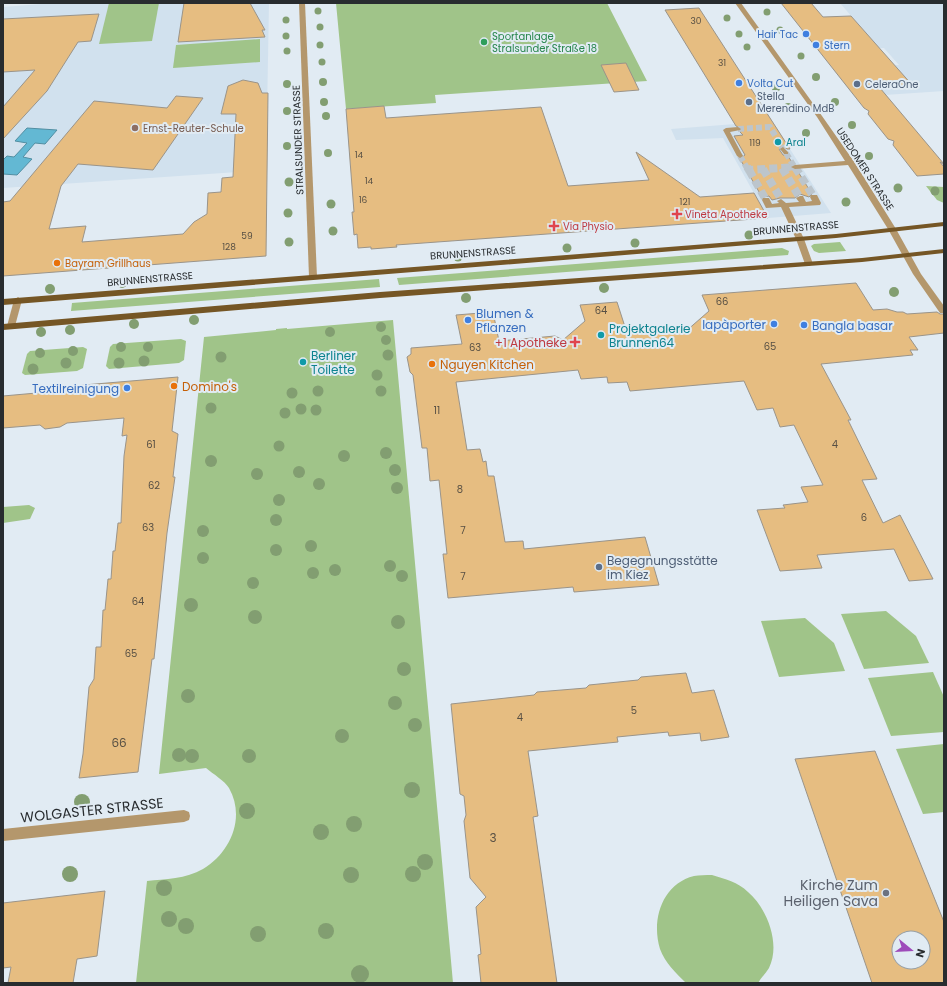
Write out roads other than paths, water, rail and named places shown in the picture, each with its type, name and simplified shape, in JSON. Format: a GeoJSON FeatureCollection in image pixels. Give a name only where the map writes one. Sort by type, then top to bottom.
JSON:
{"type":"FeatureCollection","features":[{"type":"Feature","properties":{"kind":"main road","name":"BRUNNENSTRASSE"},"geometry":{"type":"LineString","coordinates":[[3,302],[800,239],[944,224]]}},
{"type":"Feature","properties":{"kind":"main road"},"geometry":{"type":"LineString","coordinates":[[7,327],[380,295],[809,264],[944,252]]}},
{"type":"Feature","properties":{"kind":"street","name":"STRALSUNDER STRASSE"},"geometry":{"type":"LineString","coordinates":[[302,3],[313,277]]}},
{"type":"Feature","properties":{"kind":"street","name":"USEDOMER STRASSE"},"geometry":{"type":"LineString","coordinates":[[738,3],[820,117],[851,163],[892,229],[917,274],[943,311]]}},
{"type":"Feature","properties":{"kind":"street"},"geometry":{"type":"LineString","coordinates":[[738,129],[726,130],[740,156]]}},
{"type":"Feature","properties":{"kind":"street"},"geometry":{"type":"LineString","coordinates":[[795,167],[851,163]]}},
{"type":"Feature","properties":{"kind":"street"},"geometry":{"type":"LineString","coordinates":[[766,200],[769,206],[782,202],[802,201],[817,203],[814,197]]}},
{"type":"Feature","properties":{"kind":"street"},"geometry":{"type":"LineString","coordinates":[[782,202],[800,239],[809,264]]}},
{"type":"Feature","properties":{"kind":"street"},"geometry":{"type":"LineString","coordinates":[[7,327],[18,300]]}},
{"type":"Feature","properties":{"kind":"street","name":"WOLGASTER STRASSE"},"geometry":{"type":"LineString","coordinates":[[3,835],[184,816]]}},
{"type":"Feature","properties":{"kind":"water"},"geometry":{"type":"Polygon","coordinates":[[[27,128],[57,130],[45,144],[35,143],[23,157],[32,159],[17,175],[3,174],[3,160],[7,156],[14,157],[27,143],[15,141],[27,128]]]}},
{"type":"Feature","properties":{"kind":"tunnel"},"geometry":{"type":"LineString","coordinates":[[738,129],[770,127],[783,149]]}},
{"type":"Feature","properties":{"kind":"tunnel"},"geometry":{"type":"LineString","coordinates":[[786,153],[794,167]]}},
{"type":"Feature","properties":{"kind":"tunnel"},"geometry":{"type":"LineString","coordinates":[[740,156],[747,168]]}},
{"type":"Feature","properties":{"kind":"tunnel"},"geometry":{"type":"LineString","coordinates":[[763,169],[794,167]]}},
{"type":"Feature","properties":{"kind":"tunnel"},"geometry":{"type":"LineString","coordinates":[[787,168],[794,167]]}},
{"type":"Feature","properties":{"kind":"tunnel"},"geometry":{"type":"LineString","coordinates":[[795,167],[814,197]]}},
{"type":"Feature","properties":{"kind":"tunnel"},"geometry":{"type":"LineString","coordinates":[[782,168],[800,198]]}},
{"type":"Feature","properties":{"kind":"tunnel"},"geometry":{"type":"LineString","coordinates":[[749,170],[763,169]]}},
{"type":"Feature","properties":{"kind":"tunnel"},"geometry":{"type":"LineString","coordinates":[[763,169],[781,199]]}},
{"type":"Feature","properties":{"kind":"tunnel"},"geometry":{"type":"LineString","coordinates":[[749,170],[766,200]]}},
{"type":"Feature","properties":{"kind":"place","name":"Hair Tac"},"geometry":{"type":"Point","coordinates":[806,34]}},
{"type":"Feature","properties":{"kind":"place","name":"Sportanlage Stralsunder Straße 18"},"geometry":{"type":"Point","coordinates":[484,42]}},
{"type":"Feature","properties":{"kind":"place","name":"Stern"},"geometry":{"type":"Point","coordinates":[816,45]}},
{"type":"Feature","properties":{"kind":"place","name":"Volta Cut"},"geometry":{"type":"Point","coordinates":[739,83]}},
{"type":"Feature","properties":{"kind":"place","name":"CeleraOne"},"geometry":{"type":"Point","coordinates":[857,84]}},
{"type":"Feature","properties":{"kind":"place","name":"Stella Merendino MdB"},"geometry":{"type":"Point","coordinates":[749,102]}},
{"type":"Feature","properties":{"kind":"place","name":"Ernst-Reuter-Schule"},"geometry":{"type":"Point","coordinates":[135,128]}},
{"type":"Feature","properties":{"kind":"place","name":"Aral"},"geometry":{"type":"Point","coordinates":[778,142]}},
{"type":"Feature","properties":{"kind":"place","name":"Vineta Apotheke"},"geometry":{"type":"Point","coordinates":[677,214]}},
{"type":"Feature","properties":{"kind":"place","name":"Via Physio"},"geometry":{"type":"Point","coordinates":[554,226]}},
{"type":"Feature","properties":{"kind":"place","name":"Bayram Grillhaus"},"geometry":{"type":"Point","coordinates":[57,263]}},
{"type":"Feature","properties":{"kind":"place","name":"Blumen & Pflanzen"},"geometry":{"type":"Point","coordinates":[468,320]}},
{"type":"Feature","properties":{"kind":"place","name":"lapàporter"},"geometry":{"type":"Point","coordinates":[774,324]}},
{"type":"Feature","properties":{"kind":"place","name":"Bangla basar"},"geometry":{"type":"Point","coordinates":[804,325]}},
{"type":"Feature","properties":{"kind":"place","name":"Projektgalerie Brunnen64"},"geometry":{"type":"Point","coordinates":[601,335]}},
{"type":"Feature","properties":{"kind":"place","name":"+1 Apotheke"},"geometry":{"type":"Point","coordinates":[575,342]}},
{"type":"Feature","properties":{"kind":"place","name":"Berliner Toilette"},"geometry":{"type":"Point","coordinates":[303,362]}},
{"type":"Feature","properties":{"kind":"place","name":"Nguyen Kitchen"},"geometry":{"type":"Point","coordinates":[432,364]}},
{"type":"Feature","properties":{"kind":"place","name":"Domino's"},"geometry":{"type":"Point","coordinates":[174,386]}},
{"type":"Feature","properties":{"kind":"place","name":"Textilreinigung"},"geometry":{"type":"Point","coordinates":[127,388]}},
{"type":"Feature","properties":{"kind":"place","name":"Begegnungsstätte im Kiez"},"geometry":{"type":"Point","coordinates":[599,567]}},
{"type":"Feature","properties":{"kind":"place","name":"Kirche Zum Heiligen Sava"},"geometry":{"type":"Point","coordinates":[886,893]}}]}
